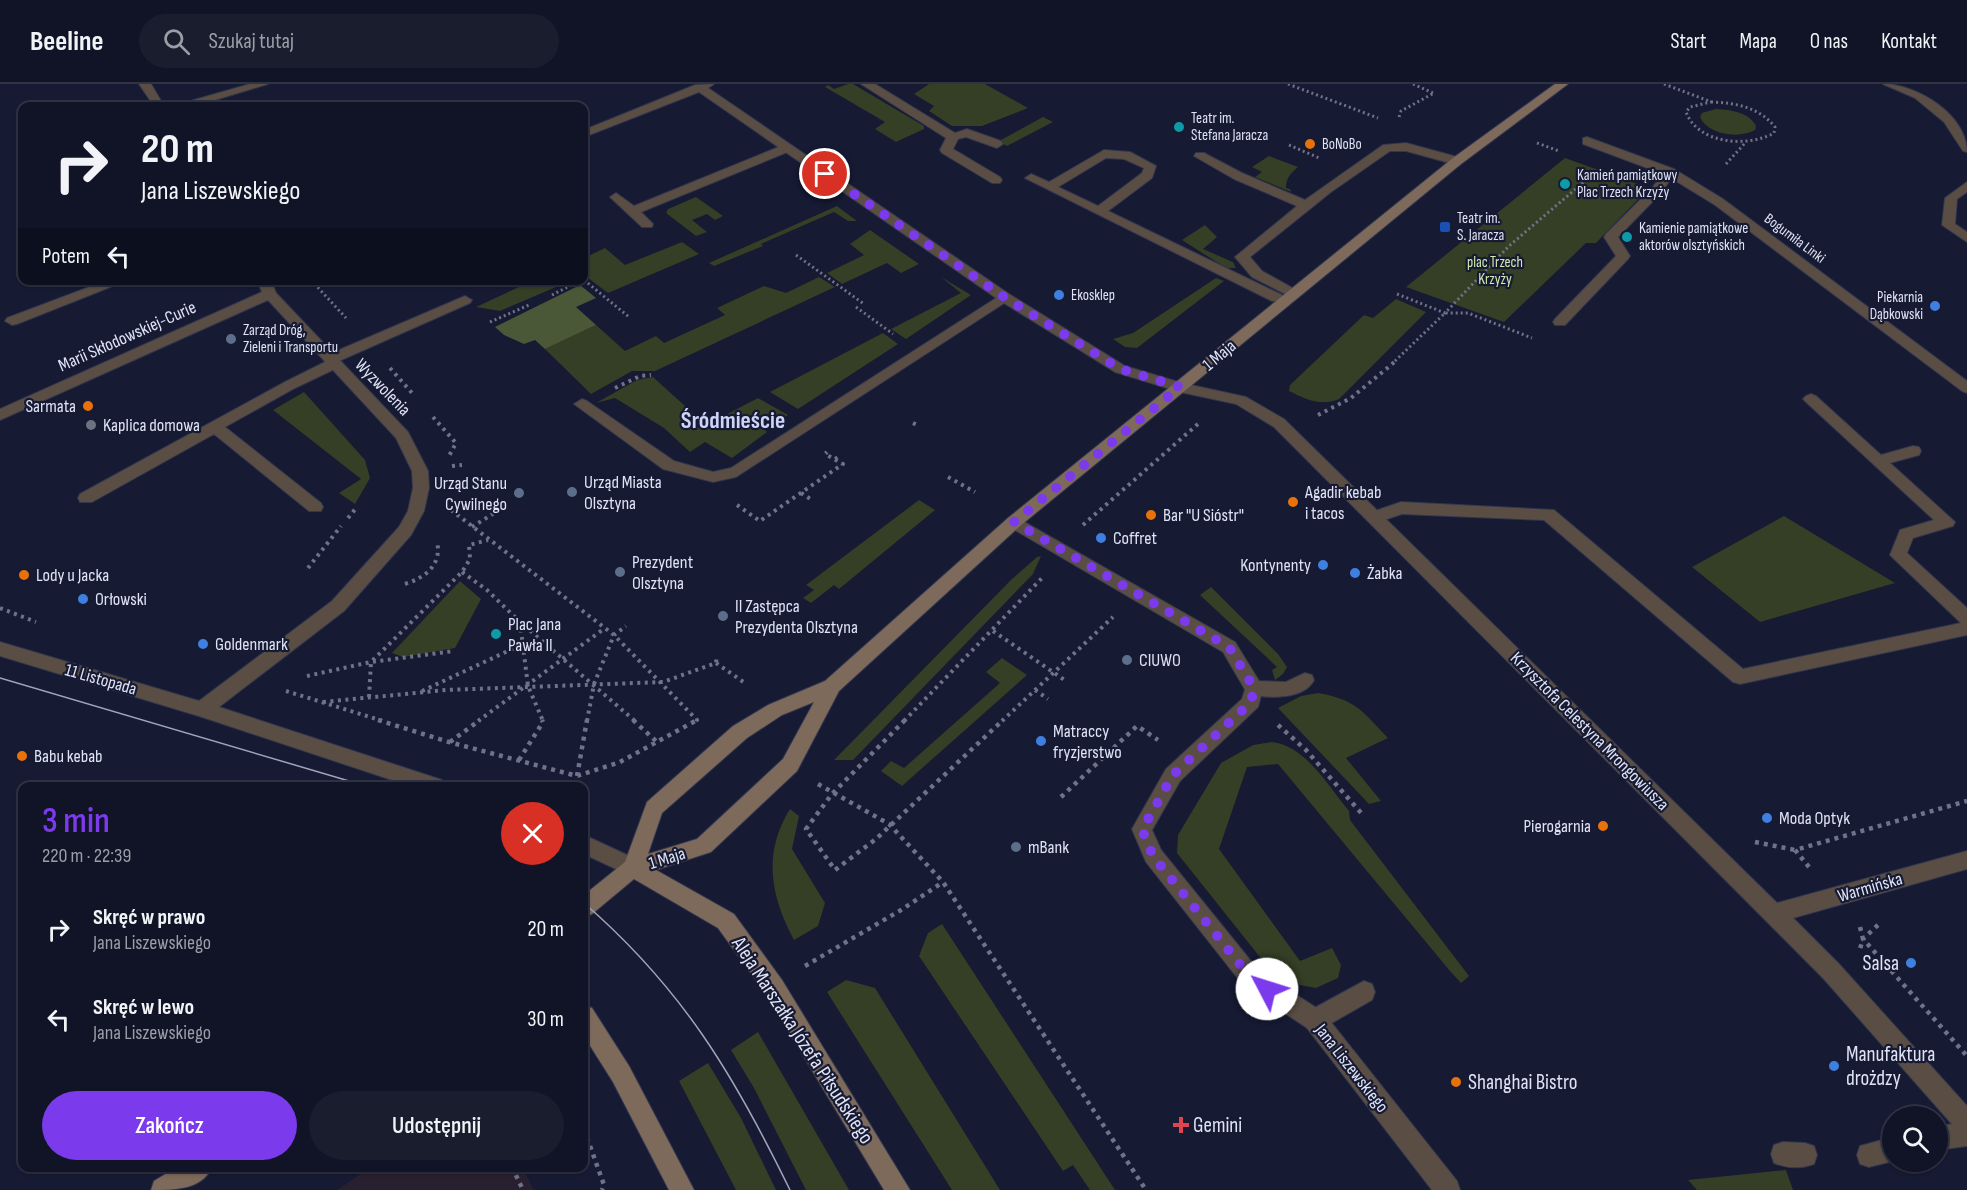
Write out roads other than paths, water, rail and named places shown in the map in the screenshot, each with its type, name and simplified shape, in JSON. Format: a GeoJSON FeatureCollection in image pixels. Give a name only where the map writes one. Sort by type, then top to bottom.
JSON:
{"type":"FeatureCollection","features":[{"type":"Feature","properties":{"kind":"street"},"geometry":{"type":"LineString","coordinates":[[145,84],[156,102]]}},
{"type":"Feature","properties":{"kind":"street"},"geometry":{"type":"LineString","coordinates":[[198,102],[262,84]]}},
{"type":"Feature","properties":{"kind":"street"},"geometry":{"type":"LineString","coordinates":[[867,84],[953,137]]}},
{"type":"Feature","properties":{"kind":"street","name":"1 Maja"},"geometry":{"type":"LineString","coordinates":[[633,868],[654,808],[740,732],[775,710],[832,686],[1014,522],[1457,161],[1562,84]]}},
{"type":"Feature","properties":{"kind":"street"},"geometry":{"type":"LineString","coordinates":[[1889,84],[1919,96],[1948,120],[1967,148]]}},
{"type":"Feature","properties":{"kind":"street"},"geometry":{"type":"LineString","coordinates":[[588,132],[703,86]]}},
{"type":"Feature","properties":{"kind":"street","name":"Krzysztofa Celestyna Mrongowiusza"},"geometry":{"type":"LineString","coordinates":[[703,86],[786,147],[1004,297],[1120,369],[1180,387],[1241,400],[1279,423],[1831,971],[1967,1124]]}},
{"type":"Feature","properties":{"kind":"street"},"geometry":{"type":"LineString","coordinates":[[996,180],[946,150],[953,137],[967,133],[997,144]]}},
{"type":"Feature","properties":{"kind":"street","name":"Bogumiła Linki"},"geometry":{"type":"LineString","coordinates":[[1587,141],[1670,172],[1719,202],[1967,388]]}},
{"type":"Feature","properties":{"kind":"street"},"geometry":{"type":"LineString","coordinates":[[632,211],[786,147]]}},
{"type":"Feature","properties":{"kind":"street"},"geometry":{"type":"LineString","coordinates":[[1288,298],[1257,274],[1242,257],[1387,148],[1406,147],[1457,161]]}},
{"type":"Feature","properties":{"kind":"street"},"geometry":{"type":"LineString","coordinates":[[1049,187],[1104,154],[1126,155],[1150,166],[1148,175],[1099,211]]}},
{"type":"Feature","properties":{"kind":"street"},"geometry":{"type":"LineString","coordinates":[[1200,156],[1238,176],[1307,206]]}},
{"type":"Feature","properties":{"kind":"street"},"geometry":{"type":"LineString","coordinates":[[1560,322],[1623,256],[1611,237],[1656,191],[1670,172]]}},
{"type":"Feature","properties":{"kind":"street"},"geometry":{"type":"LineString","coordinates":[[1031,178],[1288,298]]}},
{"type":"Feature","properties":{"kind":"street"},"geometry":{"type":"LineString","coordinates":[[1967,186],[1951,198],[1948,225],[1967,238]]}},
{"type":"Feature","properties":{"kind":"street"},"geometry":{"type":"LineString","coordinates":[[616,197],[648,224]]}},
{"type":"Feature","properties":{"kind":"street"},"geometry":{"type":"LineString","coordinates":[[12,321],[109,285]]}},
{"type":"Feature","properties":{"kind":"street","name":"Wyzwolenia"},"geometry":{"type":"LineString","coordinates":[[202,709],[338,606],[405,531],[416,511],[421,488],[420,471],[403,436],[332,361],[267,287]]}},
{"type":"Feature","properties":{"kind":"street","name":"Marii Skłodowskiej-Curie"},"geometry":{"type":"LineString","coordinates":[[0,415],[267,287]]}},
{"type":"Feature","properties":{"kind":"street"},"geometry":{"type":"LineString","coordinates":[[582,404],[669,465],[713,477],[736,472],[1004,297]]}},
{"type":"Feature","properties":{"kind":"street"},"geometry":{"type":"LineString","coordinates":[[86,498],[332,361],[465,300]]}},
{"type":"Feature","properties":{"kind":"street"},"geometry":{"type":"LineString","coordinates":[[1811,399],[1947,522],[1906,534],[1898,555],[1967,618]]}},
{"type":"Feature","properties":{"kind":"street"},"geometry":{"type":"LineString","coordinates":[[215,427],[315,507]]}},
{"type":"Feature","properties":{"kind":"street"},"geometry":{"type":"LineString","coordinates":[[1878,461],[1913,451]]}},
{"type":"Feature","properties":{"kind":"street"},"geometry":{"type":"LineString","coordinates":[[1375,517],[1401,508],[1548,514],[1740,676],[1967,628]]}},
{"type":"Feature","properties":{"kind":"street"},"geometry":{"type":"LineString","coordinates":[[1014,522],[1229,647],[1254,688],[1287,689],[1305,680]]}},
{"type":"Feature","properties":{"kind":"street","name":"11 Listopada"},"geometry":{"type":"LineString","coordinates":[[0,649],[202,709]]}},
{"type":"Feature","properties":{"kind":"street","name":"1 Maja"},"geometry":{"type":"LineString","coordinates":[[633,868],[704,846],[790,765],[832,686]]}},
{"type":"Feature","properties":{"kind":"street","name":"Jana Liszewskiego"},"geometry":{"type":"LineString","coordinates":[[1254,688],[1251,702],[1173,775],[1142,830],[1153,856],[1251,978],[1315,1020],[1448,1190]]}},
{"type":"Feature","properties":{"kind":"street"},"geometry":{"type":"LineString","coordinates":[[202,709],[423,782]]}},
{"type":"Feature","properties":{"kind":"street"},"geometry":{"type":"LineString","coordinates":[[588,846],[633,868],[588,904]]}},
{"type":"Feature","properties":{"kind":"street","name":"Warmińska"},"geometry":{"type":"LineString","coordinates":[[1773,914],[1967,860]]}},
{"type":"Feature","properties":{"kind":"street","name":"Aleja Marszałka Józefa Piłsudskiego"},"geometry":{"type":"LineString","coordinates":[[633,868],[726,921],[774,987],[898,1190]]}},
{"type":"Feature","properties":{"kind":"street"},"geometry":{"type":"LineString","coordinates":[[1315,1020],[1364,992]]}},
{"type":"Feature","properties":{"kind":"street"},"geometry":{"type":"LineString","coordinates":[[588,1022],[621,1074],[682,1190]]}},
{"type":"Feature","properties":{"kind":"street"},"geometry":{"type":"LineString","coordinates":[[1948,1137],[1967,1134]]}},
{"type":"Feature","properties":{"kind":"street"},"geometry":{"type":"LineString","coordinates":[[1869,1155],[1882,1152]]}},
{"type":"Feature","properties":{"kind":"street"},"geometry":{"type":"LineString","coordinates":[[163,1190],[192,1172]]}},
{"type":"Feature","properties":{"kind":"tram line"},"geometry":{"type":"LineString","coordinates":[[0,678],[352,782]]}},
{"type":"Feature","properties":{"kind":"tram line"},"geometry":{"type":"LineString","coordinates":[[588,907],[650,968],[703,1035],[748,1109],[790,1190]]}},
{"type":"Feature","properties":{"kind":"place","name":"Teatr im. Stefana Jaracza"},"geometry":{"type":"Point","coordinates":[1179,127]}},
{"type":"Feature","properties":{"kind":"place","name":"BoNoBo"},"geometry":{"type":"Point","coordinates":[1310,144]}},
{"type":"Feature","properties":{"kind":"place","name":"Kamień pamiątkowy Plac Trzech Krzyży"},"geometry":{"type":"Point","coordinates":[1565,184]}},
{"type":"Feature","properties":{"kind":"place","name":"Teatr im. S. Jaracza"},"geometry":{"type":"Point","coordinates":[1445,227]}},
{"type":"Feature","properties":{"kind":"place","name":"Kamienie pamiątkowe aktorów olsztyńskich"},"geometry":{"type":"Point","coordinates":[1627,237]}},
{"type":"Feature","properties":{"kind":"place","name":"Ekosklep"},"geometry":{"type":"Point","coordinates":[1059,295]}},
{"type":"Feature","properties":{"kind":"place","name":"Piekarnia Dąbkowski"},"geometry":{"type":"Point","coordinates":[1935,306]}},
{"type":"Feature","properties":{"kind":"place","name":"Zarząd Dróg, Zieleni i Transportu"},"geometry":{"type":"Point","coordinates":[231,339]}},
{"type":"Feature","properties":{"kind":"place","name":"Sarmata"},"geometry":{"type":"Point","coordinates":[88,406]}},
{"type":"Feature","properties":{"kind":"place","name":"Kaplica domowa"},"geometry":{"type":"Point","coordinates":[91,425]}},
{"type":"Feature","properties":{"kind":"place","name":"Urząd Miasta Olsztyna"},"geometry":{"type":"Point","coordinates":[572,492]}},
{"type":"Feature","properties":{"kind":"place","name":"Urząd Stanu Cywilnego"},"geometry":{"type":"Point","coordinates":[519,493]}},
{"type":"Feature","properties":{"kind":"place","name":"Agadir kebab i tacos"},"geometry":{"type":"Point","coordinates":[1293,502]}},
{"type":"Feature","properties":{"kind":"place","name":"Bar \"U Sióstr\""},"geometry":{"type":"Point","coordinates":[1151,515]}},
{"type":"Feature","properties":{"kind":"place","name":"Coffret"},"geometry":{"type":"Point","coordinates":[1101,538]}},
{"type":"Feature","properties":{"kind":"place","name":"Kontynenty"},"geometry":{"type":"Point","coordinates":[1323,565]}},
{"type":"Feature","properties":{"kind":"place","name":"Prezydent Olsztyna"},"geometry":{"type":"Point","coordinates":[620,572]}},
{"type":"Feature","properties":{"kind":"place","name":"Żabka"},"geometry":{"type":"Point","coordinates":[1355,573]}},
{"type":"Feature","properties":{"kind":"place","name":"Lody u Jacka"},"geometry":{"type":"Point","coordinates":[24,575]}},
{"type":"Feature","properties":{"kind":"place","name":"Orłowski"},"geometry":{"type":"Point","coordinates":[83,599]}},
{"type":"Feature","properties":{"kind":"place","name":"II Zastępca Prezydenta Olsztyna"},"geometry":{"type":"Point","coordinates":[723,616]}},
{"type":"Feature","properties":{"kind":"place","name":"Plac Jana Pawła II"},"geometry":{"type":"Point","coordinates":[496,634]}},
{"type":"Feature","properties":{"kind":"place","name":"Goldenmark"},"geometry":{"type":"Point","coordinates":[203,644]}},
{"type":"Feature","properties":{"kind":"place","name":"CIUWO"},"geometry":{"type":"Point","coordinates":[1127,660]}},
{"type":"Feature","properties":{"kind":"place","name":"Matraccy fryzjerstwo"},"geometry":{"type":"Point","coordinates":[1041,741]}},
{"type":"Feature","properties":{"kind":"place","name":"Babu kebab"},"geometry":{"type":"Point","coordinates":[22,756]}},
{"type":"Feature","properties":{"kind":"place","name":"Moda Optyk"},"geometry":{"type":"Point","coordinates":[1767,818]}},
{"type":"Feature","properties":{"kind":"place","name":"Pierogarnia"},"geometry":{"type":"Point","coordinates":[1603,826]}},
{"type":"Feature","properties":{"kind":"place","name":"mBank"},"geometry":{"type":"Point","coordinates":[1016,847]}},
{"type":"Feature","properties":{"kind":"place","name":"Salsa"},"geometry":{"type":"Point","coordinates":[1911,963]}},
{"type":"Feature","properties":{"kind":"place","name":"Manufaktura drożdzy"},"geometry":{"type":"Point","coordinates":[1834,1066]}},
{"type":"Feature","properties":{"kind":"place","name":"Shanghai Bistro"},"geometry":{"type":"Point","coordinates":[1456,1082]}},
{"type":"Feature","properties":{"kind":"place","name":"Gemini"},"geometry":{"type":"Point","coordinates":[1181,1125]}},
{"type":"Feature","properties":{"kind":"district","name":"Śródmieście"},"geometry":{"type":"Point","coordinates":[733,420]}},
{"type":"Feature","properties":{"kind":"park label","name":"plac Trzech Krzyży"},"geometry":{"type":"Point","coordinates":[1495,270]}}]}
